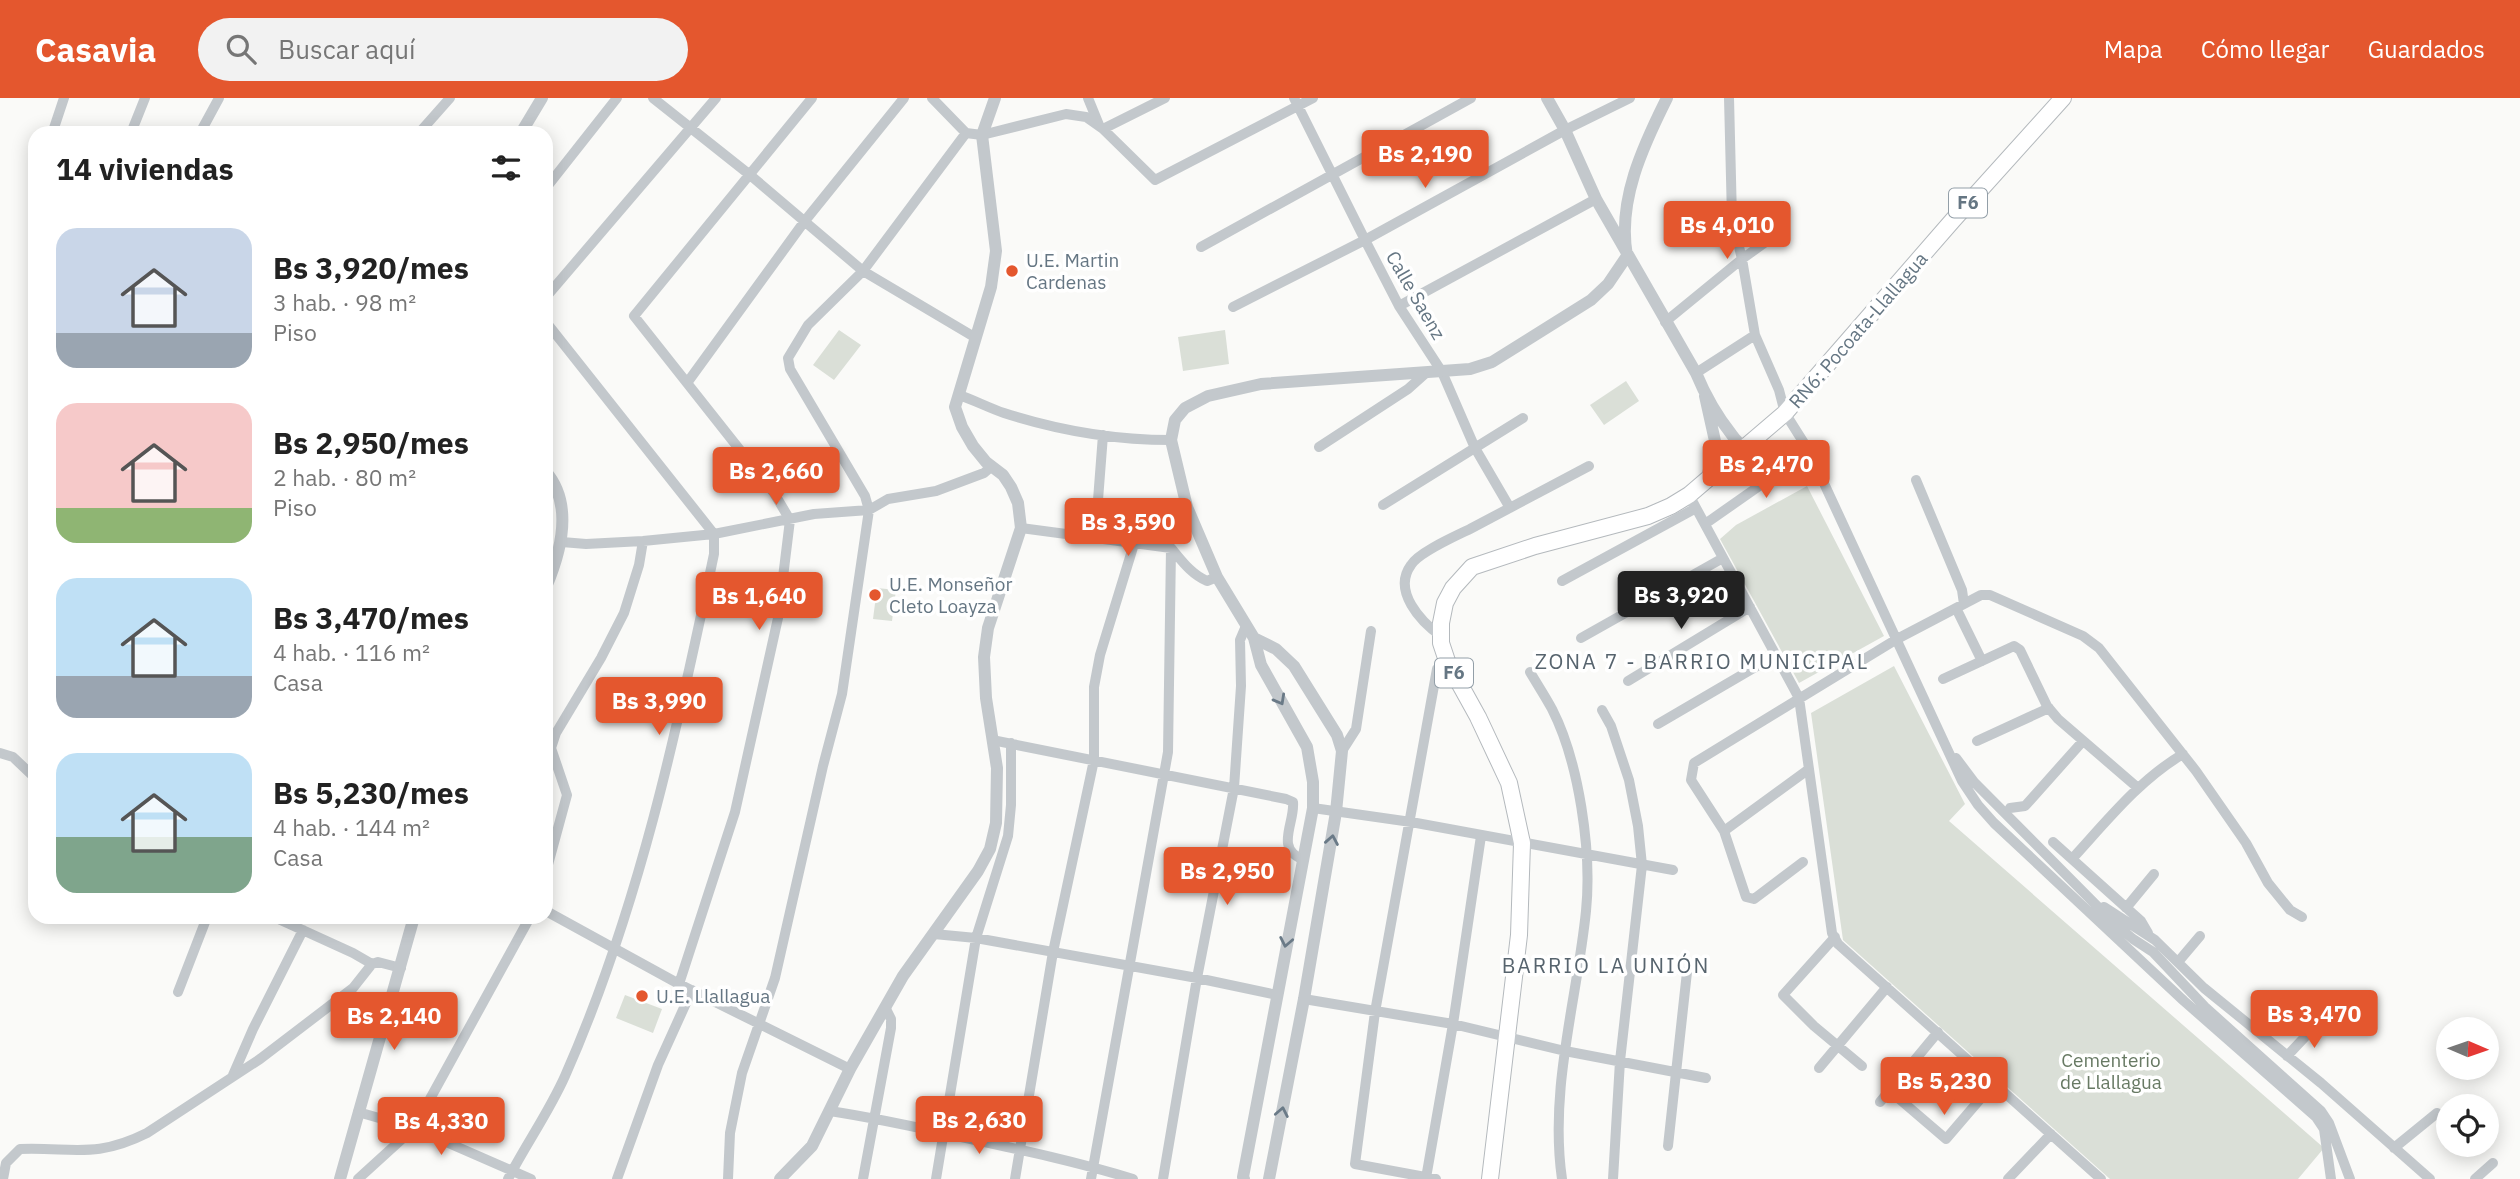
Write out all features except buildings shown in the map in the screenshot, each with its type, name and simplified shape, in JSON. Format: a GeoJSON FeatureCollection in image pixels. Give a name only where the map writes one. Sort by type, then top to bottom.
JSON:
{"type":"FeatureCollection","features":[{"type":"Feature","properties":{"kind":"highway","name":"RN6: Pocoata-Llallagua"},"geometry":{"type":"LineString","coordinates":[[1490,1179],[1519,934],[1522,843],[1508,783],[1479,717],[1447,661],[1441,636],[1445,603],[1457,581],[1472,567],[1693,501],[1713,465],[1745,446],[1785,413],[2063,98]]}},
{"type":"Feature","properties":{"kind":"street"},"geometry":{"type":"LineString","coordinates":[[55,126],[64,98]]}},
{"type":"Feature","properties":{"kind":"street"},"geometry":{"type":"LineString","coordinates":[[134,126],[145,98]]}},
{"type":"Feature","properties":{"kind":"street"},"geometry":{"type":"LineString","coordinates":[[204,126],[219,98]]}},
{"type":"Feature","properties":{"kind":"street"},"geometry":{"type":"LineString","coordinates":[[425,126],[450,98]]}},
{"type":"Feature","properties":{"kind":"street"},"geometry":{"type":"LineString","coordinates":[[525,126],[542,98]]}},
{"type":"Feature","properties":{"kind":"street"},"geometry":{"type":"LineString","coordinates":[[553,179],[617,98]]}},
{"type":"Feature","properties":{"kind":"street"},"geometry":{"type":"LineString","coordinates":[[653,98],[750,175],[863,271],[976,338]]}},
{"type":"Feature","properties":{"kind":"street"},"geometry":{"type":"LineString","coordinates":[[553,289],[716,98]]}},
{"type":"Feature","properties":{"kind":"street"},"geometry":{"type":"LineString","coordinates":[[679,984],[735,811],[778,618],[790,520],[774,493],[634,316],[812,98]]}},
{"type":"Feature","properties":{"kind":"street"},"geometry":{"type":"LineString","coordinates":[[687,383],[804,222],[904,98]]}},
{"type":"Feature","properties":{"kind":"street"},"geometry":{"type":"LineString","coordinates":[[932,98],[966,133],[982,135],[1066,114],[1086,117],[1101,127],[1155,180],[1296,102],[1313,98]]}},
{"type":"Feature","properties":{"kind":"street"},"geometry":{"type":"LineString","coordinates":[[780,1179],[812,1146],[850,1069],[903,976],[978,871],[990,849],[996,823],[997,768],[986,698],[984,657],[988,628],[1021,528],[1018,503],[1012,487],[973,446],[962,428],[955,407],[992,287],[996,251],[982,135],[995,98]]}},
{"type":"Feature","properties":{"kind":"street"},"geometry":{"type":"LineString","coordinates":[[1088,98],[1101,127]]}},
{"type":"Feature","properties":{"kind":"street"},"geometry":{"type":"LineString","coordinates":[[1101,127],[1165,98]]}},
{"type":"Feature","properties":{"kind":"street"},"geometry":{"type":"LineString","coordinates":[[1201,247],[1471,98]]}},
{"type":"Feature","properties":{"kind":"street"},"geometry":{"type":"LineString","coordinates":[[1547,98],[1565,130],[1596,199],[1696,373],[1705,396],[1715,441],[1713,465],[1722,475],[1736,478],[1747,467],[1745,446],[1705,396]]}},
{"type":"Feature","properties":{"kind":"street"},"geometry":{"type":"LineString","coordinates":[[1233,307],[1365,240],[1565,130],[1630,98]]}},
{"type":"Feature","properties":{"kind":"street"},"geometry":{"type":"LineString","coordinates":[[1243,1178],[1313,808],[1313,782],[1307,747],[1261,665],[1254,638],[1217,577],[1187,507],[1171,440],[1175,420],[1185,408],[1208,396],[1261,384],[1470,369],[1492,362],[1591,300],[1608,284],[1627,256],[1623,236],[1629,193],[1650,133],[1667,98]]}},
{"type":"Feature","properties":{"kind":"street"},"geometry":{"type":"LineString","coordinates":[[1729,98],[1732,218],[1755,335],[1780,390],[1785,413],[1809,451],[1962,781],[1994,823],[2183,1002],[2316,1117],[2324,1129],[2331,1179]]}},
{"type":"Feature","properties":{"kind":"street","name":"Calle Saenz"},"geometry":{"type":"LineString","coordinates":[[1296,102],[1331,176],[1399,306],[1442,372],[1475,448],[1510,508]]}},
{"type":"Feature","properties":{"kind":"street"},"geometry":{"type":"LineString","coordinates":[[728,1179],[730,1133],[742,1073],[775,978],[842,694],[869,510],[865,496],[790,369],[788,358],[808,325],[863,271],[966,133]]}},
{"type":"Feature","properties":{"kind":"street"},"geometry":{"type":"LineString","coordinates":[[1399,306],[1596,199]]}},
{"type":"Feature","properties":{"kind":"street"},"geometry":{"type":"LineString","coordinates":[[1665,322],[1777,233]]}},
{"type":"Feature","properties":{"kind":"street"},"geometry":{"type":"LineString","coordinates":[[510,1175],[531,1142],[564,1079],[615,949],[679,726],[714,554],[714,534],[553,331]]}},
{"type":"Feature","properties":{"kind":"street"},"geometry":{"type":"LineString","coordinates":[[1696,373],[1755,335]]}},
{"type":"Feature","properties":{"kind":"street"},"geometry":{"type":"LineString","coordinates":[[1319,447],[1408,389],[1427,372]]}},
{"type":"Feature","properties":{"kind":"street"},"geometry":{"type":"LineString","coordinates":[[959,394],[1026,419],[1103,436],[1171,440]]}},
{"type":"Feature","properties":{"kind":"street"},"geometry":{"type":"LineString","coordinates":[[1383,505],[1523,418]]}},
{"type":"Feature","properties":{"kind":"street"},"geometry":{"type":"LineString","coordinates":[[1095,539],[1103,436]]}},
{"type":"Feature","properties":{"kind":"street"},"geometry":{"type":"LineString","coordinates":[[1705,524],[1809,451]]}},
{"type":"Feature","properties":{"kind":"street"},"geometry":{"type":"LineString","coordinates":[[562,542],[586,544],[643,541],[714,534],[814,514],[869,510],[888,499],[936,491],[984,473],[992,466]]}},
{"type":"Feature","properties":{"kind":"street"},"geometry":{"type":"LineString","coordinates":[[1441,636],[1424,624],[1406,597],[1410,565],[1434,547],[1589,466]]}},
{"type":"Feature","properties":{"kind":"street"},"geometry":{"type":"LineString","coordinates":[[1916,480],[1962,590],[1960,606],[1982,661]]}},
{"type":"Feature","properties":{"kind":"street"},"geometry":{"type":"LineString","coordinates":[[553,483],[563,519],[562,542],[553,570]]}},
{"type":"Feature","properties":{"kind":"street"},"geometry":{"type":"LineString","coordinates":[[1562,581],[1693,501],[1799,698],[1835,937],[1839,944],[2101,1179]]}},
{"type":"Feature","properties":{"kind":"street"},"geometry":{"type":"LineString","coordinates":[[1021,528],[1171,548],[1186,567],[1201,579],[1206,581],[1217,577]]}},
{"type":"Feature","properties":{"kind":"street"},"geometry":{"type":"LineString","coordinates":[[553,742],[624,613],[639,565],[643,541]]}},
{"type":"Feature","properties":{"kind":"street"},"geometry":{"type":"LineString","coordinates":[[1015,1179],[1022,1150],[1053,952],[1094,760],[1094,687],[1134,544]]}},
{"type":"Feature","properties":{"kind":"street"},"geometry":{"type":"LineString","coordinates":[[1091,1179],[1168,752],[1171,548]]}},
{"type":"Feature","properties":{"kind":"street"},"geometry":{"type":"LineString","coordinates":[[1581,638],[1723,558]]}},
{"type":"Feature","properties":{"kind":"street"},"geometry":{"type":"LineString","coordinates":[[1803,862],[1754,899],[1746,898],[1724,831],[1691,780],[1694,764],[1897,639],[1981,595],[1990,595],[2083,636],[2099,648],[2183,754],[2246,843],[2268,883],[2290,909],[2302,917]]}},
{"type":"Feature","properties":{"kind":"street"},"geometry":{"type":"LineString","coordinates":[[1628,681],[1750,607]]}},
{"type":"Feature","properties":{"kind":"street"},"geometry":{"type":"LineString","coordinates":[[1163,1179],[1197,978],[1234,788],[1241,687],[1240,640],[1246,626]]}},
{"type":"Feature","properties":{"kind":"street"},"geometry":{"type":"LineString","coordinates":[[1342,751],[1356,729],[1371,631]]}},
{"type":"Feature","properties":{"kind":"street"},"geometry":{"type":"LineString","coordinates":[[1254,638],[1276,649],[1294,666],[1337,735],[1342,751],[1336,812],[1304,999],[1269,1179]]}},
{"type":"Feature","properties":{"kind":"street"},"geometry":{"type":"LineString","coordinates":[[1943,679],[2014,646],[2021,650],[2049,708],[2058,719],[2138,788]]}},
{"type":"Feature","properties":{"kind":"street"},"geometry":{"type":"LineString","coordinates":[[1658,724],[1776,655]]}},
{"type":"Feature","properties":{"kind":"street"},"geometry":{"type":"LineString","coordinates":[[1447,661],[1437,669],[1375,1012],[1355,1164],[1431,1178],[1481,836]]}},
{"type":"Feature","properties":{"kind":"street"},"geometry":{"type":"LineString","coordinates":[[1530,672],[1552,710],[1581,796],[1586,854],[1586,908],[1565,1051],[1558,1121],[1562,1179]]}},
{"type":"Feature","properties":{"kind":"street"},"geometry":{"type":"LineString","coordinates":[[1977,741],[2049,708]]}},
{"type":"Feature","properties":{"kind":"street"},"geometry":{"type":"LineString","coordinates":[[1602,710],[1611,726],[1629,780],[1639,826],[1642,864],[1620,1061],[1613,1179]]}},
{"type":"Feature","properties":{"kind":"street"},"geometry":{"type":"LineString","coordinates":[[992,740],[1293,802],[1294,810],[1287,841],[1293,855],[1302,859]]}},
{"type":"Feature","properties":{"kind":"street"},"geometry":{"type":"LineString","coordinates":[[2010,808],[2025,806],[2083,741]]}},
{"type":"Feature","properties":{"kind":"street"},"geometry":{"type":"LineString","coordinates":[[936,1179],[976,938],[1008,836],[1011,743]]}},
{"type":"Feature","properties":{"kind":"street"},"geometry":{"type":"LineString","coordinates":[[1946,744],[1973,782],[2088,897],[2133,939],[2153,952],[2205,1007],[2321,1111],[2329,1123],[2350,1179]]}},
{"type":"Feature","properties":{"kind":"street"},"geometry":{"type":"LineString","coordinates":[[0,753],[13,757],[28,771]]}},
{"type":"Feature","properties":{"kind":"street"},"geometry":{"type":"LineString","coordinates":[[553,754],[567,794],[553,846]]}},
{"type":"Feature","properties":{"kind":"street"},"geometry":{"type":"LineString","coordinates":[[2072,859],[2138,788],[2162,766],[2183,754]]}},
{"type":"Feature","properties":{"kind":"street"},"geometry":{"type":"LineString","coordinates":[[1724,831],[1809,769]]}},
{"type":"Feature","properties":{"kind":"street"},"geometry":{"type":"LineString","coordinates":[[1313,808],[1411,822],[1673,870]]}},
{"type":"Feature","properties":{"kind":"street"},"geometry":{"type":"LineString","coordinates":[[2053,842],[2141,922],[2150,937]]}},
{"type":"Feature","properties":{"kind":"street"},"geometry":{"type":"LineString","coordinates":[[2126,908],[2154,874]]}},
{"type":"Feature","properties":{"kind":"street"},"geometry":{"type":"LineString","coordinates":[[2088,897],[2150,937],[2204,988],[2430,1179]]}},
{"type":"Feature","properties":{"kind":"street"},"geometry":{"type":"LineString","coordinates":[[553,915],[679,984],[850,1069]]}},
{"type":"Feature","properties":{"kind":"street"},"geometry":{"type":"LineString","coordinates":[[178,992],[204,924]]}},
{"type":"Feature","properties":{"kind":"street"},"geometry":{"type":"LineString","coordinates":[[290,924],[372,964],[385,963],[401,968]]}},
{"type":"Feature","properties":{"kind":"street"},"geometry":{"type":"LineString","coordinates":[[340,1179],[412,924]]}},
{"type":"Feature","properties":{"kind":"street"},"geometry":{"type":"LineString","coordinates":[[358,1179],[414,1128],[526,924]]}},
{"type":"Feature","properties":{"kind":"street"},"geometry":{"type":"LineString","coordinates":[[233,1076],[253,1029],[303,930]]}},
{"type":"Feature","properties":{"kind":"street"},"geometry":{"type":"LineString","coordinates":[[934,933],[976,938],[1197,978],[1276,995]]}},
{"type":"Feature","properties":{"kind":"street"},"geometry":{"type":"LineString","coordinates":[[2178,962],[2200,936]]}},
{"type":"Feature","properties":{"kind":"street"},"geometry":{"type":"LineString","coordinates":[[1835,937],[1783,995],[1837,1047],[1862,1066]]}},
{"type":"Feature","properties":{"kind":"street"},"geometry":{"type":"LineString","coordinates":[[3,1179],[6,1163],[20,1149],[79,1152],[101,1150],[127,1143],[147,1133],[233,1076],[353,988],[372,964]]}},
{"type":"Feature","properties":{"kind":"street"},"geometry":{"type":"LineString","coordinates":[[1668,1146],[1687,972]]}},
{"type":"Feature","properties":{"kind":"street"},"geometry":{"type":"LineString","coordinates":[[1819,1068],[1887,987]]}},
{"type":"Feature","properties":{"kind":"street"},"geometry":{"type":"LineString","coordinates":[[617,1179],[658,1065],[692,990]]}},
{"type":"Feature","properties":{"kind":"street"},"geometry":{"type":"LineString","coordinates":[[1304,999],[1453,1024],[1565,1051],[1706,1078]]}},
{"type":"Feature","properties":{"kind":"street"},"geometry":{"type":"LineString","coordinates":[[863,1179],[891,1027],[891,1019],[885,1007]]}},
{"type":"Feature","properties":{"kind":"street"},"geometry":{"type":"LineString","coordinates":[[2287,1056],[2318,1023]]}},
{"type":"Feature","properties":{"kind":"street"},"geometry":{"type":"LineString","coordinates":[[1880,1102],[1938,1032]]}},
{"type":"Feature","properties":{"kind":"street"},"geometry":{"type":"LineString","coordinates":[[1890,1091],[1946,1139],[1994,1083]]}},
{"type":"Feature","properties":{"kind":"street"},"geometry":{"type":"LineString","coordinates":[[830,1111],[1022,1150],[1133,1179]]}},
{"type":"Feature","properties":{"kind":"street"},"geometry":{"type":"LineString","coordinates":[[358,1112],[414,1128],[510,1175],[531,1179]]}},
{"type":"Feature","properties":{"kind":"street"},"geometry":{"type":"LineString","coordinates":[[2394,1148],[2436,1114]]}},
{"type":"Feature","properties":{"kind":"street"},"geometry":{"type":"LineString","coordinates":[[2008,1179],[2051,1134]]}},
{"type":"Feature","properties":{"kind":"street"},"geometry":{"type":"LineString","coordinates":[[2475,1179],[2493,1163]]}},
{"type":"Feature","properties":{"kind":"green space"},"geometry":{"type":"Polygon","coordinates":[[[839,330],[861,345],[834,380],[813,365],[839,330]]]}},
{"type":"Feature","properties":{"kind":"green space"},"geometry":{"type":"Polygon","coordinates":[[[1225,330],[1229,364],[1183,371],[1178,337],[1225,330]]]}},
{"type":"Feature","properties":{"kind":"green space"},"geometry":{"type":"Polygon","coordinates":[[[1626,381],[1639,401],[1604,425],[1590,405],[1626,381]]]}},
{"type":"Feature","properties":{"kind":"green space"},"geometry":{"type":"Polygon","coordinates":[[[1807,486],[1884,636],[1799,683],[1720,539],[1736,525],[1807,486]]]}},
{"type":"Feature","properties":{"kind":"green space"},"geometry":{"type":"Polygon","coordinates":[[[877,588],[896,590],[892,621],[873,619],[877,588]]]}},
{"type":"Feature","properties":{"kind":"green space","name":"Cementerio de Llallagua"},"geometry":{"type":"Polygon","coordinates":[[[1894,666],[1965,804],[1949,821],[2324,1148],[2298,1179],[2110,1179],[1843,940],[1811,713],[1894,666]]]}},
{"type":"Feature","properties":{"kind":"green space"},"geometry":{"type":"Polygon","coordinates":[[[625,995],[662,1009],[653,1033],[616,1018],[625,995]]]}},
{"type":"Feature","properties":{"kind":"place","name":"U.E. Martin Cardenas"},"geometry":{"type":"Point","coordinates":[1012,271]}},
{"type":"Feature","properties":{"kind":"place","name":"U.E. Monseñor Cleto Loayza"},"geometry":{"type":"Point","coordinates":[875,595]}},
{"type":"Feature","properties":{"kind":"place","name":"U.E. Llallagua"},"geometry":{"type":"Point","coordinates":[642,996]}},
{"type":"Feature","properties":{"kind":"district","name":"ZONA 7 - BARRIO MUNICIPAL"},"geometry":{"type":"Point","coordinates":[1702,662]}},
{"type":"Feature","properties":{"kind":"district","name":"BARRIO LA UNIÓN"},"geometry":{"type":"Point","coordinates":[1606,966]}}]}
